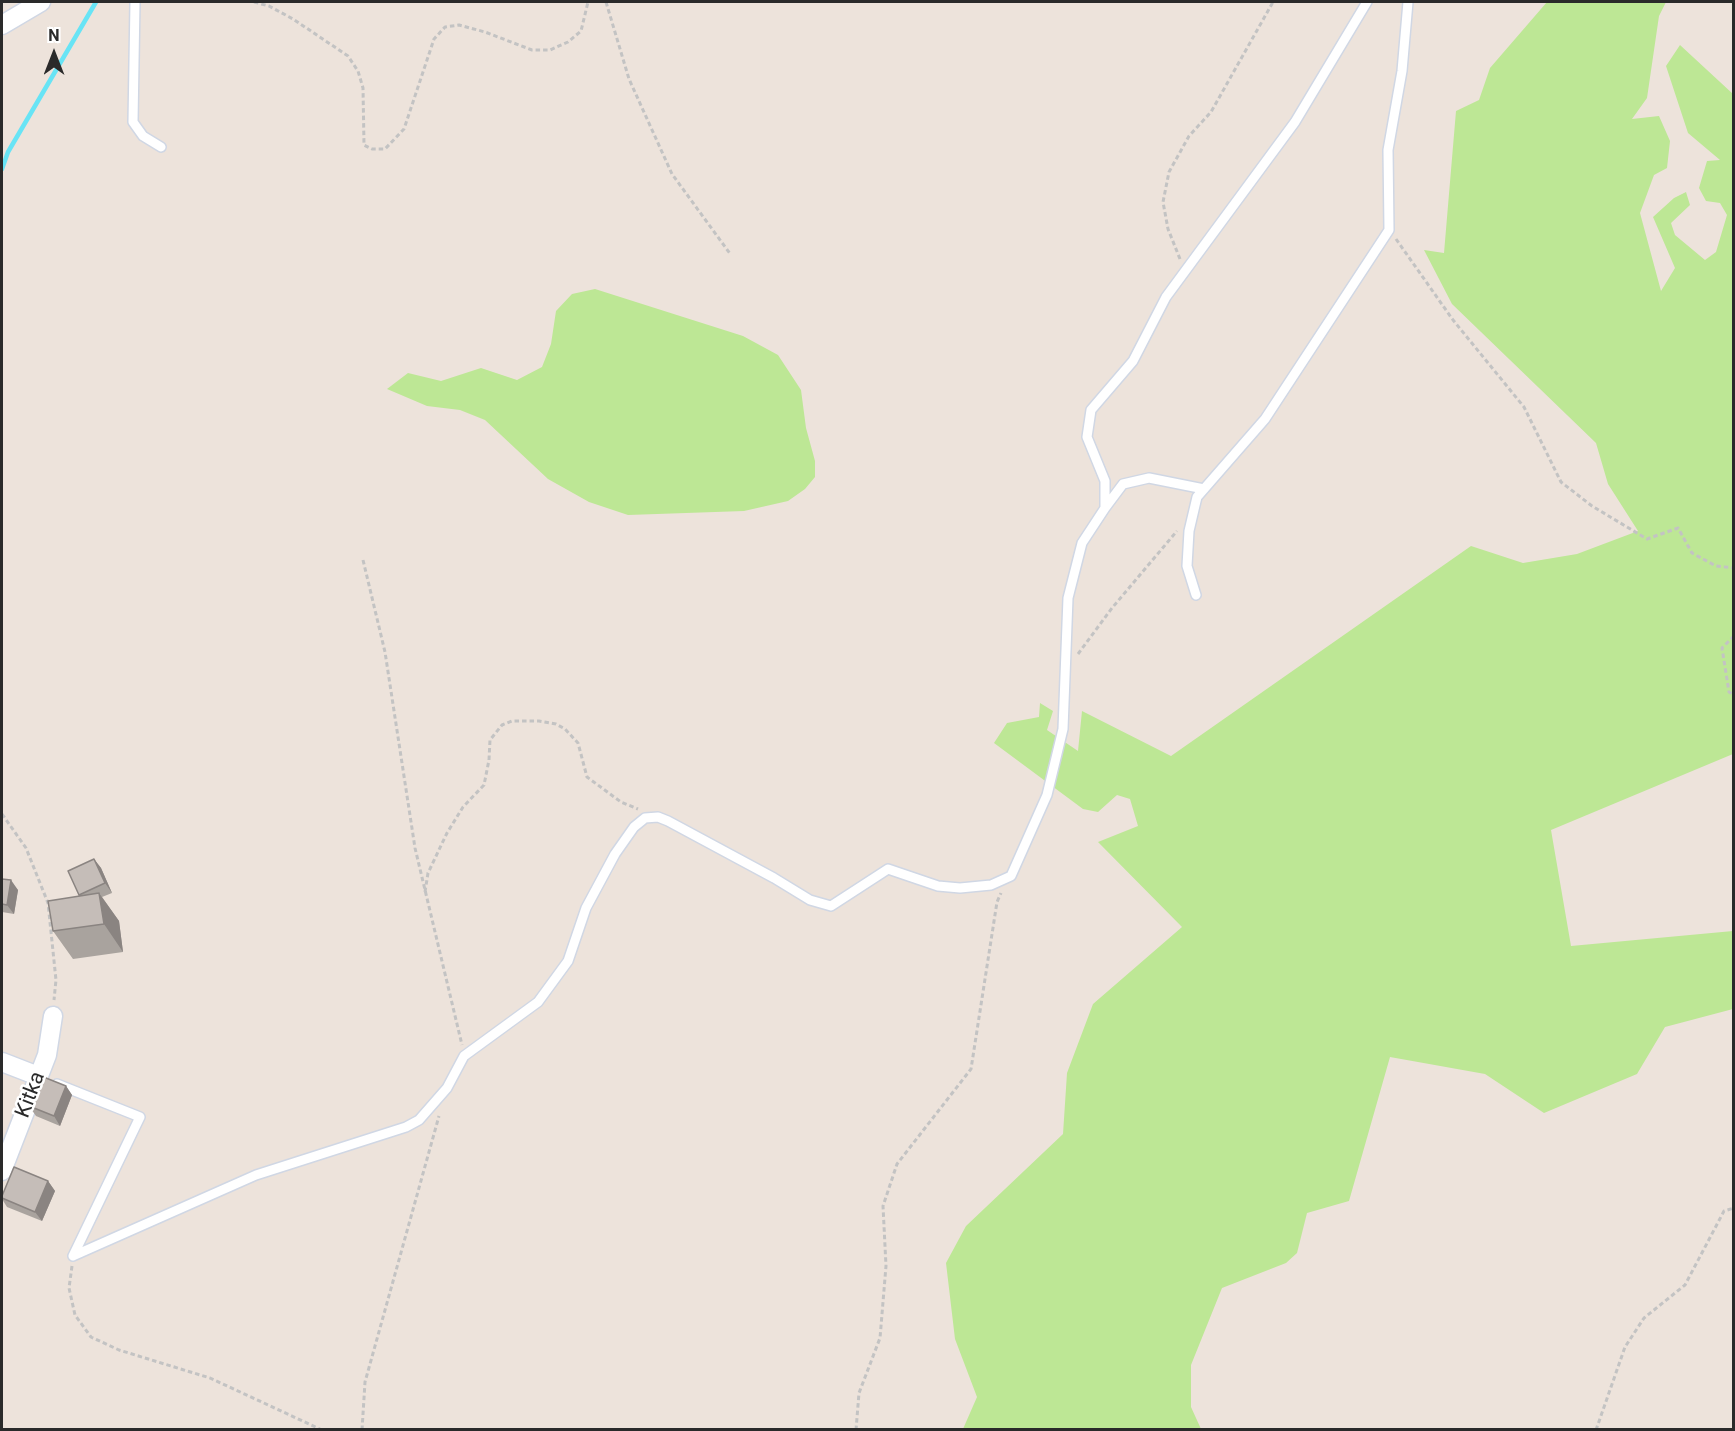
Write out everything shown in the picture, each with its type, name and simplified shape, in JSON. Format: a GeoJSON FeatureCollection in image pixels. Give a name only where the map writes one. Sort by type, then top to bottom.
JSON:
{"type":"FeatureCollection","features":[{"type":"Feature","properties":{"kind":"street"},"geometry":{"type":"LineString","coordinates":[[2,25],[41,2]]}},
{"type":"Feature","properties":{"kind":"street","name":"Kitka"},"geometry":{"type":"LineString","coordinates":[[2,1171],[47,1055],[53,1016]]}},
{"type":"Feature","properties":{"kind":"street"},"geometry":{"type":"LineString","coordinates":[[2,1062],[38,1076]]}},
{"type":"Feature","properties":{"kind":"lane"},"geometry":{"type":"LineString","coordinates":[[135,2],[133,122],[143,136],[161,147]]}},
{"type":"Feature","properties":{"kind":"lane"},"geometry":{"type":"LineString","coordinates":[[1105,508],[1106,481],[1087,437],[1091,410],[1132,361],[1167,297],[1295,122],[1367,2]]}},
{"type":"Feature","properties":{"kind":"lane"},"geometry":{"type":"LineString","coordinates":[[1196,595],[1187,566],[1197,496],[1265,419],[1389,230],[1388,150],[1402,71],[1408,2]]}},
{"type":"Feature","properties":{"kind":"lane"},"geometry":{"type":"LineString","coordinates":[[73,1256],[256,1175],[406,1127],[419,1120],[447,1088],[464,1056],[538,1002],[568,960],[586,908],[615,854],[634,827],[645,818],[658,817],[774,878],[810,900],[831,906],[888,869],[938,886],[960,888],[991,885],[1011,876],[1047,795],[1064,729],[1068,598],[1082,543],[1123,483],[1149,478],[1204,489]]}},
{"type":"Feature","properties":{"kind":"lane"},"geometry":{"type":"LineString","coordinates":[[38,1076],[140,1117],[73,1256]]}},
{"type":"Feature","properties":{"kind":"path"},"geometry":{"type":"LineString","coordinates":[[254,2],[285,15],[348,57],[358,71],[363,88],[362,136],[364,145],[372,149],[385,149],[404,129],[434,39],[445,27],[459,25],[486,32],[532,50],[550,50],[568,42],[581,31],[588,2]]}},
{"type":"Feature","properties":{"kind":"path"},"geometry":{"type":"LineString","coordinates":[[606,2],[628,79],[672,174],[731,255]]}},
{"type":"Feature","properties":{"kind":"path"},"geometry":{"type":"LineString","coordinates":[[1183,276],[1180,256],[1168,229],[1164,202],[1169,172],[1189,136],[1211,112],[1273,2]]}},
{"type":"Feature","properties":{"kind":"path"},"geometry":{"type":"LineString","coordinates":[[1389,230],[1454,320],[1524,407],[1561,482],[1592,506],[1647,539],[1678,528],[1692,553],[1716,566],[1734,568]]}},
{"type":"Feature","properties":{"kind":"path"},"geometry":{"type":"LineString","coordinates":[[1064,672],[1112,608],[1193,513]]}},
{"type":"Feature","properties":{"kind":"path"},"geometry":{"type":"LineString","coordinates":[[363,560],[385,652],[424,894],[464,1056]]}},
{"type":"Feature","properties":{"kind":"path"},"geometry":{"type":"LineString","coordinates":[[1734,636],[1722,648],[1729,692],[1734,695]]}},
{"type":"Feature","properties":{"kind":"path"},"geometry":{"type":"LineString","coordinates":[[424,894],[428,873],[447,833],[463,807],[484,785],[490,740],[502,725],[512,721],[539,721],[556,724],[565,729],[578,743],[587,777],[621,802],[658,817]]}},
{"type":"Feature","properties":{"kind":"path"},"geometry":{"type":"LineString","coordinates":[[2,814],[26,848],[48,903],[56,980],[53,1016]]}},
{"type":"Feature","properties":{"kind":"path"},"geometry":{"type":"LineString","coordinates":[[856,1430],[859,1393],[880,1338],[886,1266],[883,1206],[897,1164],[971,1069],[997,902],[1011,876]]}},
{"type":"Feature","properties":{"kind":"path"},"geometry":{"type":"LineString","coordinates":[[362,1430],[365,1382],[447,1088]]}},
{"type":"Feature","properties":{"kind":"path"},"geometry":{"type":"LineString","coordinates":[[1596,1430],[1625,1347],[1644,1318],[1685,1285],[1724,1211],[1734,1208]]}},
{"type":"Feature","properties":{"kind":"path"},"geometry":{"type":"LineString","coordinates":[[73,1256],[69,1288],[75,1315],[91,1337],[118,1350],[210,1378],[322,1430]]}},
{"type":"Feature","properties":{"kind":"green space"},"geometry":{"type":"Polygon","coordinates":[[[1547,2],[1666,2],[1659,16],[1647,98],[1632,119],[1659,116],[1670,141],[1667,168],[1654,175],[1640,213],[1661,291],[1675,268],[1653,217],[1674,198],[1686,192],[1690,205],[1671,223],[1675,235],[1705,260],[1716,252],[1727,215],[1720,203],[1706,201],[1699,188],[1707,161],[1720,160],[1688,133],[1666,66],[1680,45],[1733,94],[1733,754],[1551,830],[1571,946],[1733,931],[1733,1009],[1665,1027],[1637,1074],[1544,1113],[1485,1074],[1390,1057],[1349,1201],[1307,1213],[1297,1253],[1286,1263],[1222,1288],[1191,1365],[1191,1407],[1201,1429],[963,1429],[977,1397],[955,1339],[946,1263],[966,1226],[1063,1134],[1067,1073],[1093,1004],[1182,927],[1098,842],[1138,826],[1130,799],[1117,795],[1098,812],[1083,809],[994,743],[1007,723],[1039,717],[1040,703],[1053,711],[1047,730],[1078,751],[1082,711],[1171,756],[1471,546],[1523,563],[1577,554],[1638,531],[1608,484],[1596,443],[1452,304],[1424,250],[1444,253],[1456,111],[1479,100],[1490,68],[1547,2]]]}},
{"type":"Feature","properties":{"kind":"green space"},"geometry":{"type":"Polygon","coordinates":[[[595,289],[743,336],[778,355],[801,390],[806,428],[815,461],[815,477],[805,489],[788,501],[744,511],[628,515],[589,502],[548,479],[485,420],[460,410],[427,406],[387,389],[408,373],[441,381],[481,368],[517,380],[542,367],[551,344],[556,311],[572,294],[595,289]]]}},
{"type":"Feature","properties":{"kind":"building"},"geometry":{"type":"Polygon","coordinates":[[[94,859],[105,883],[79,895],[68,871],[94,859]]]}},
{"type":"Feature","properties":{"kind":"building"},"geometry":{"type":"Polygon","coordinates":[[[2,879],[11,880],[7,905],[2,904],[2,879]]]}},
{"type":"Feature","properties":{"kind":"building"},"geometry":{"type":"Polygon","coordinates":[[[99,893],[104,924],[53,931],[48,901],[99,893]]]}},
{"type":"Feature","properties":{"kind":"building"},"geometry":{"type":"Polygon","coordinates":[[[41,1076],[66,1086],[54,1116],[29,1106],[41,1076]]]}},
{"type":"Feature","properties":{"kind":"building"},"geometry":{"type":"Polygon","coordinates":[[[14,1167],[48,1181],[35,1212],[2,1198],[14,1167]]]}},
{"type":"Feature","properties":{"kind":"waterway"},"geometry":{"type":"LineString","coordinates":[[2,169],[8,152],[96,2]]}}]}
